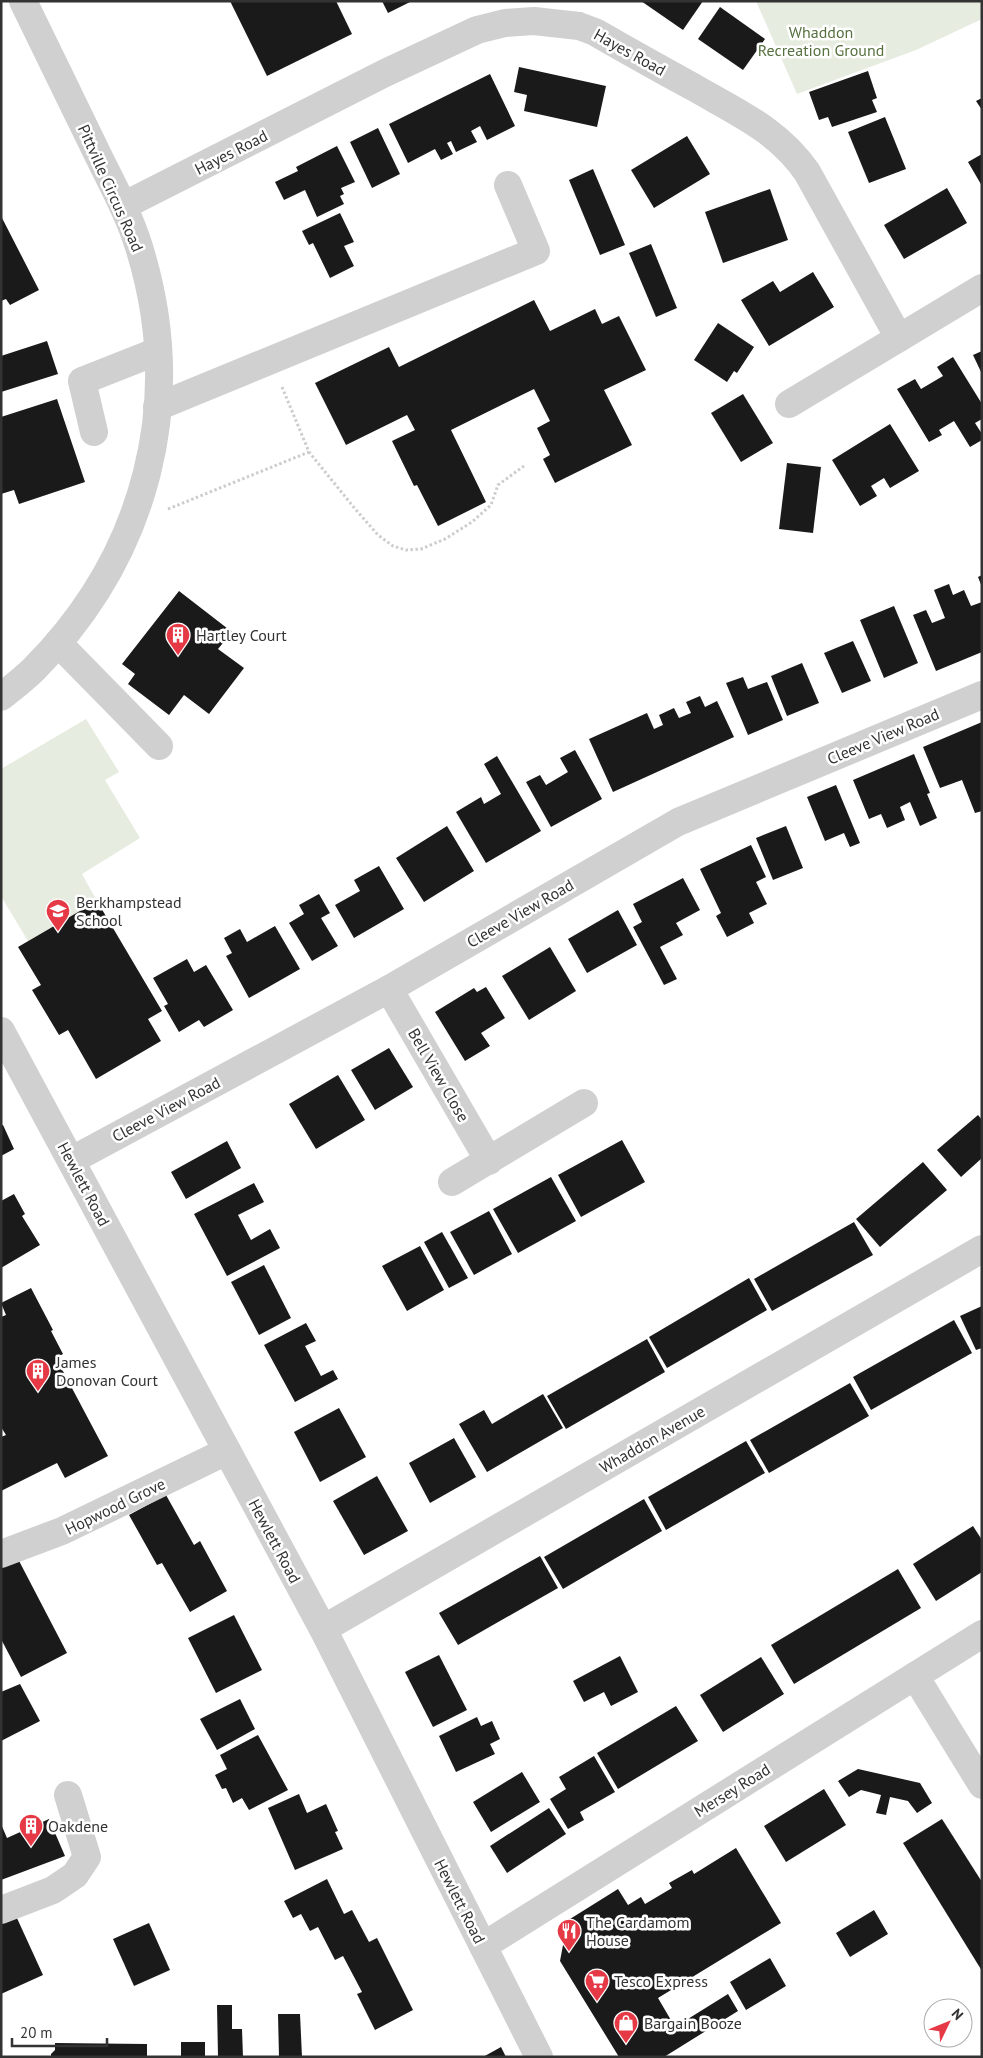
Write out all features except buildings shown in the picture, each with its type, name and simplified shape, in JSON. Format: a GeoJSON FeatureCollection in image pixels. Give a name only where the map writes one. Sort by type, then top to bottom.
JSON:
{"type":"FeatureCollection","features":[{"type":"Feature","properties":{"kind":"street","name":"Pittville Circus Road"},"geometry":{"type":"LineString","coordinates":[[1,696],[33,671],[80,616],[100,587],[132,524],[144,486],[157,407],[157,325],[150,284],[139,245],[123,206],[23,1]]}},
{"type":"Feature","properties":{"kind":"street","name":"Hayes Road"},"geometry":{"type":"LineString","coordinates":[[123,206],[385,73],[477,30],[505,24],[534,22],[572,25],[595,32],[753,121],[781,141],[796,155],[899,338]]}},
{"type":"Feature","properties":{"kind":"street"},"geometry":{"type":"LineString","coordinates":[[157,407],[536,251],[508,185]]}},
{"type":"Feature","properties":{"kind":"street"},"geometry":{"type":"LineString","coordinates":[[789,404],[982,288]]}},
{"type":"Feature","properties":{"kind":"street"},"geometry":{"type":"LineString","coordinates":[[94,432],[82,381],[158,351]]}},
{"type":"Feature","properties":{"kind":"street"},"geometry":{"type":"LineString","coordinates":[[58,643],[159,746]]}},
{"type":"Feature","properties":{"kind":"street","name":"Cleeve View Road"},"geometry":{"type":"LineString","coordinates":[[72,1160],[389,989],[678,822],[982,695]]}},
{"type":"Feature","properties":{"kind":"street","name":"Bell View Close"},"geometry":{"type":"LineString","coordinates":[[389,989],[489,1161]]}},
{"type":"Feature","properties":{"kind":"street","name":"Hewlett Road"},"geometry":{"type":"LineString","coordinates":[[1,1031],[323,1629],[540,2057]]}},
{"type":"Feature","properties":{"kind":"street"},"geometry":{"type":"LineString","coordinates":[[452,1182],[584,1103]]}},
{"type":"Feature","properties":{"kind":"street","name":"Whaddon Avenue"},"geometry":{"type":"LineString","coordinates":[[323,1629],[982,1249]]}},
{"type":"Feature","properties":{"kind":"street","name":"Hopwood Grove"},"geometry":{"type":"LineString","coordinates":[[1,1554],[62,1531],[227,1452]]}},
{"type":"Feature","properties":{"kind":"street","name":"Mersey Road"},"geometry":{"type":"LineString","coordinates":[[483,1946],[982,1634]]}},
{"type":"Feature","properties":{"kind":"street"},"geometry":{"type":"LineString","coordinates":[[915,1676],[982,1785]]}},
{"type":"Feature","properties":{"kind":"street"},"geometry":{"type":"LineString","coordinates":[[1,1910],[53,1890],[75,1875],[87,1857],[68,1795]]}},
{"type":"Feature","properties":{"kind":"path"},"geometry":{"type":"LineString","coordinates":[[270,360],[309,452],[378,535],[393,546],[406,550],[420,549],[445,539],[472,522],[490,505],[498,485],[524,466]]}},
{"type":"Feature","properties":{"kind":"path"},"geometry":{"type":"LineString","coordinates":[[132,524],[309,452]]}},
{"type":"Feature","properties":{"kind":"green space","name":"Whaddon Recreation Ground"},"geometry":{"type":"Polygon","coordinates":[[[756,1],[982,1],[982,19],[916,50],[797,94],[756,1]]]}},
{"type":"Feature","properties":{"kind":"green space"},"geometry":{"type":"Polygon","coordinates":[[[86,719],[119,772],[105,780],[140,838],[82,874],[97,901],[28,941],[1,896],[1,769],[86,719]]]}},
{"type":"Feature","properties":{"kind":"place","name":"Hartley Court"},"geometry":{"type":"Point","coordinates":[178,656]}},
{"type":"Feature","properties":{"kind":"place","name":"Berkhampstead School"},"geometry":{"type":"Point","coordinates":[58,932]}},
{"type":"Feature","properties":{"kind":"place","name":"James Donovan Court"},"geometry":{"type":"Point","coordinates":[38,1392]}},
{"type":"Feature","properties":{"kind":"place","name":"Oakdene"},"geometry":{"type":"Point","coordinates":[31,1847]}},
{"type":"Feature","properties":{"kind":"place","name":"The Cardamom House"},"geometry":{"type":"Point","coordinates":[569,1952]}},
{"type":"Feature","properties":{"kind":"place","name":"Tesco Express"},"geometry":{"type":"Point","coordinates":[597,2002]}},
{"type":"Feature","properties":{"kind":"place","name":"Bargain Booze"},"geometry":{"type":"Point","coordinates":[626,2044]}}]}
